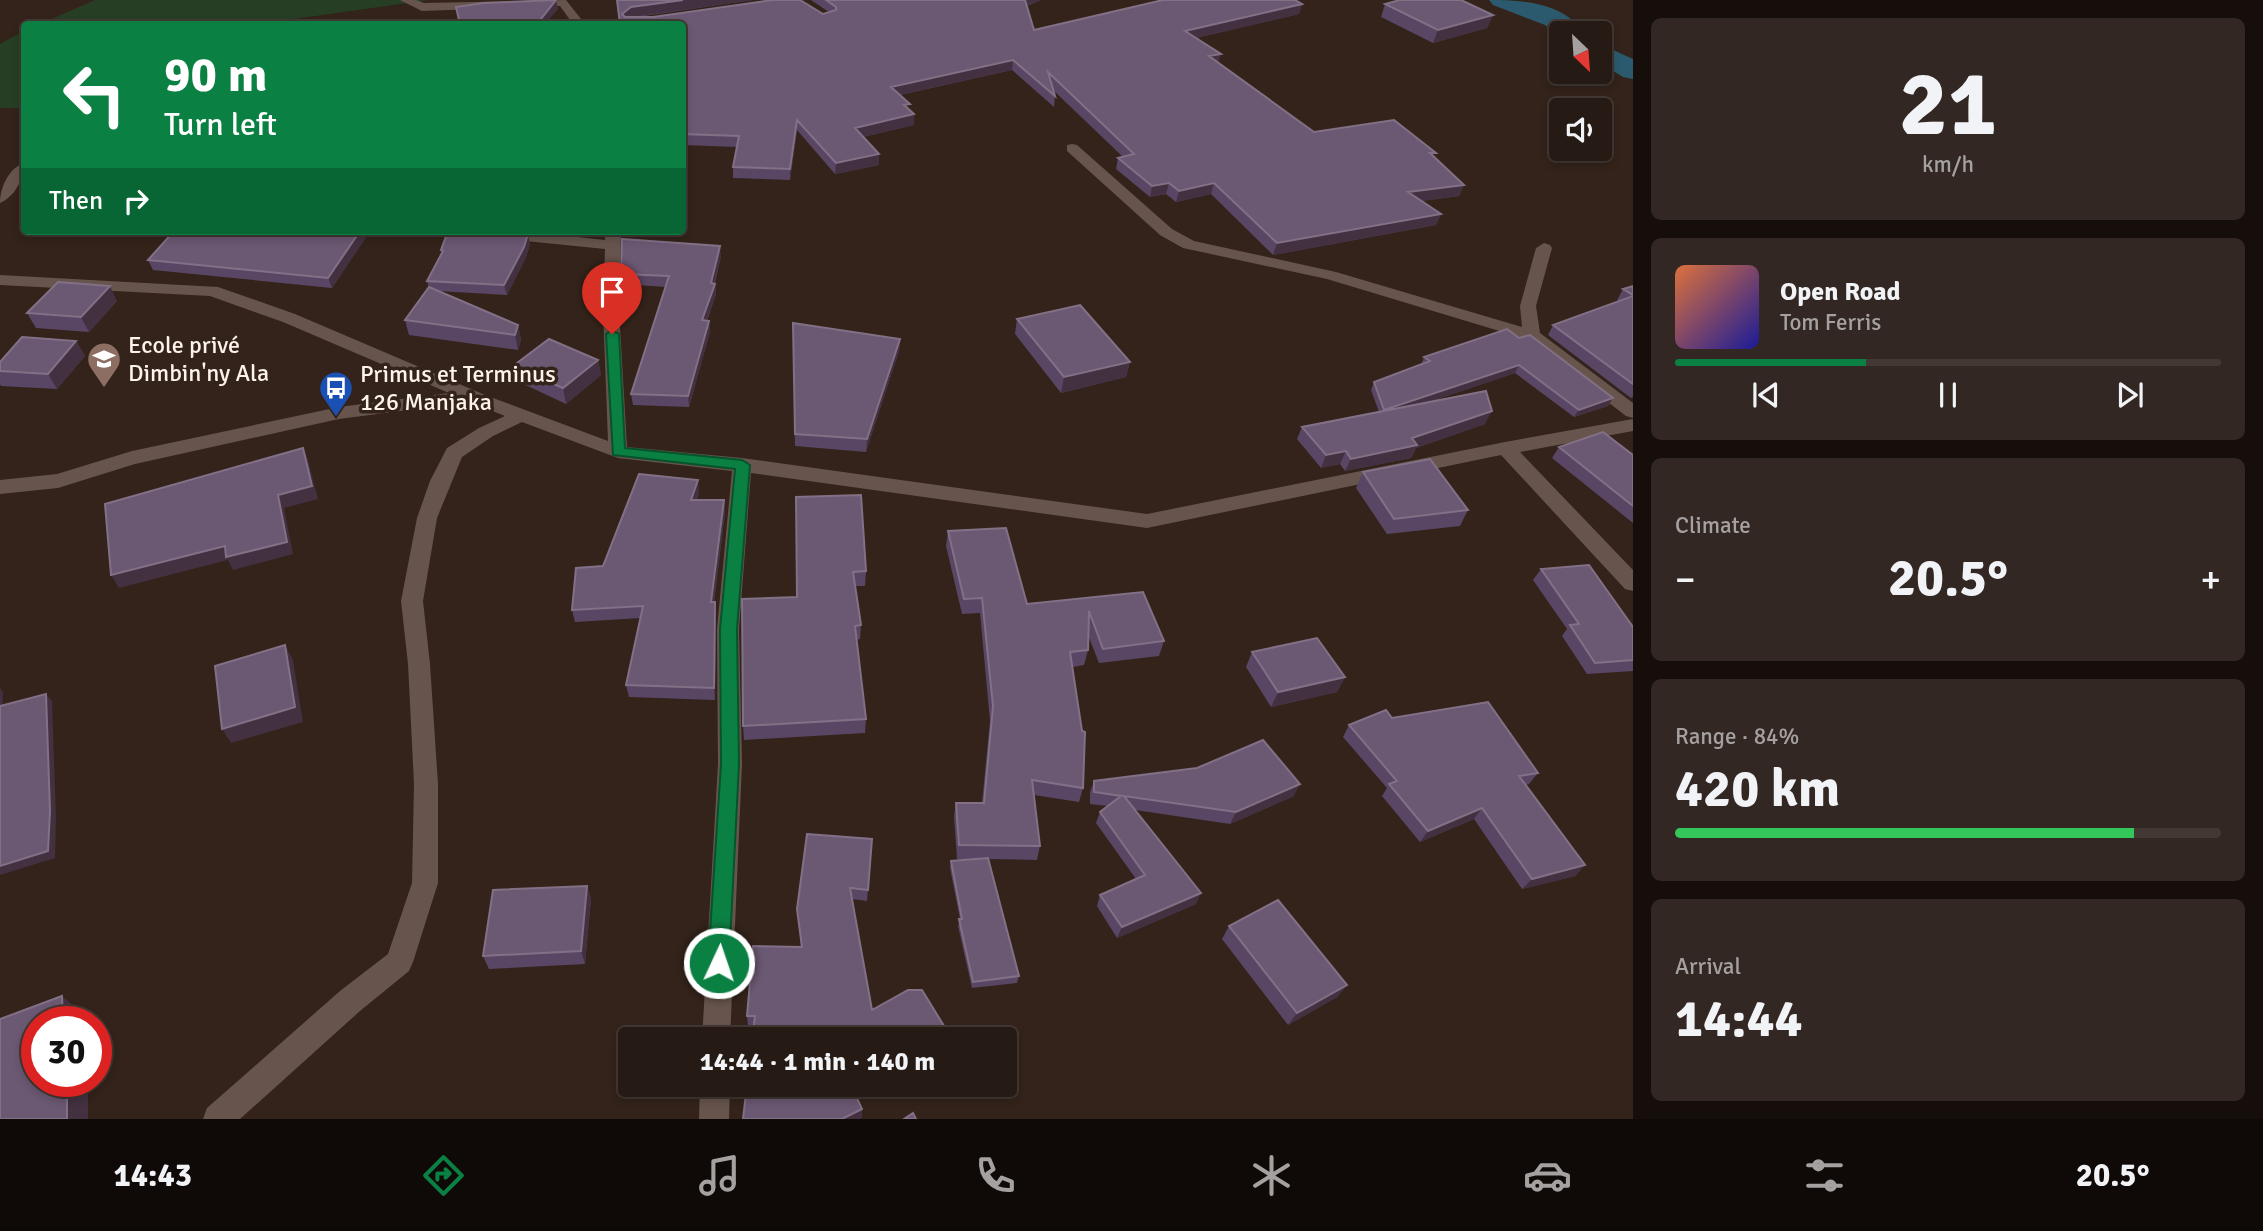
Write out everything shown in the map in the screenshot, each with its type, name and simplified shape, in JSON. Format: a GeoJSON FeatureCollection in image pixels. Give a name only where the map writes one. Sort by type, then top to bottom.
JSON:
{"type":"FeatureCollection","features":[{"type":"Feature","properties":{"kind":"street"},"geometry":{"type":"LineString","coordinates":[[406,0],[422,7],[567,1],[577,21]]}},
{"type":"Feature","properties":{"kind":"street"},"geometry":{"type":"LineString","coordinates":[[1072,148],[1166,232],[1189,245],[1330,275],[1532,335],[1633,412]]}},
{"type":"Feature","properties":{"kind":"street"},"geometry":{"type":"LineString","coordinates":[[0,198],[21,171]]}},
{"type":"Feature","properties":{"kind":"street"},"geometry":{"type":"LineString","coordinates":[[554,235],[612,238],[611,310],[618,452]]}},
{"type":"Feature","properties":{"kind":"street"},"geometry":{"type":"LineString","coordinates":[[1532,335],[1528,306],[1544,248]]}},
{"type":"Feature","properties":{"kind":"street"},"geometry":{"type":"LineString","coordinates":[[0,280],[212,291],[289,318],[472,396],[618,452],[742,465],[1147,521],[1505,448],[1633,425]]}},
{"type":"Feature","properties":{"kind":"street"},"geometry":{"type":"LineString","coordinates":[[0,487],[58,481],[132,458],[339,413],[472,396]]}},
{"type":"Feature","properties":{"kind":"street"},"geometry":{"type":"LineString","coordinates":[[218,1119],[350,1001],[399,962],[425,883],[426,784],[419,664],[412,601],[427,518],[440,481],[454,453],[486,432],[522,415]]}},
{"type":"Feature","properties":{"kind":"street"},"geometry":{"type":"LineString","coordinates":[[1505,448],[1633,583]]}},
{"type":"Feature","properties":{"kind":"street"},"geometry":{"type":"LineString","coordinates":[[717,1027],[730,764],[728,629],[742,465]]}},
{"type":"Feature","properties":{"kind":"street"},"geometry":{"type":"LineString","coordinates":[[714,1119],[715,1097]]}},
{"type":"Feature","properties":{"kind":"green space"},"geometry":{"type":"Polygon","coordinates":[[[95,0],[429,0],[280,21],[47,21],[95,0]]]}},
{"type":"Feature","properties":{"kind":"green space"},"geometry":{"type":"Polygon","coordinates":[[[21,33],[21,108],[0,108],[0,44],[21,33]]]}},
{"type":"Feature","properties":{"kind":"building"},"geometry":{"type":"Polygon","coordinates":[[[556,0],[539,21],[446,21],[459,20],[456,7],[556,0]]]}},
{"type":"Feature","properties":{"kind":"building"},"geometry":{"type":"Polygon","coordinates":[[[617,0],[683,0],[631,7],[622,14],[625,17],[653,17],[773,0],[800,0],[823,14],[836,10],[836,7],[826,0],[1025,0],[1034,30],[1163,0],[1295,0],[1302,4],[1185,31],[1221,54],[1209,56],[1314,132],[1394,120],[1436,153],[1430,153],[1464,185],[1408,192],[1441,214],[1277,243],[1214,183],[1179,191],[1169,183],[1152,186],[1118,158],[1134,154],[1048,72],[1055,96],[1013,60],[891,87],[910,104],[904,105],[914,114],[855,128],[879,154],[836,163],[797,120],[790,169],[733,167],[739,136],[686,134],[686,21],[620,21],[617,0]]]}},
{"type":"Feature","properties":{"kind":"building"},"geometry":{"type":"Polygon","coordinates":[[[1400,0],[1461,0],[1493,15],[1438,30],[1385,4],[1400,0]]]}},
{"type":"Feature","properties":{"kind":"building"},"geometry":{"type":"Polygon","coordinates":[[[170,235],[357,235],[328,278],[148,260],[170,235]]]}},
{"type":"Feature","properties":{"kind":"building"},"geometry":{"type":"Polygon","coordinates":[[[447,235],[528,235],[504,285],[427,281],[443,251],[441,250],[447,235]]]}},
{"type":"Feature","properties":{"kind":"building"},"geometry":{"type":"Polygon","coordinates":[[[622,239],[720,246],[711,283],[715,284],[702,320],[709,321],[688,396],[631,394],[669,276],[621,274],[622,239]]]}},
{"type":"Feature","properties":{"kind":"building"},"geometry":{"type":"Polygon","coordinates":[[[58,282],[110,286],[81,317],[27,313],[58,282]]]}},
{"type":"Feature","properties":{"kind":"building"},"geometry":{"type":"Polygon","coordinates":[[[1633,286],[1633,295],[1623,289],[1633,286]]]}},
{"type":"Feature","properties":{"kind":"building"},"geometry":{"type":"Polygon","coordinates":[[[429,287],[518,325],[515,335],[405,320],[429,287]]]}},
{"type":"Feature","properties":{"kind":"building"},"geometry":{"type":"Polygon","coordinates":[[[1633,296],[1633,384],[1553,325],[1633,296]]]}},
{"type":"Feature","properties":{"kind":"building"},"geometry":{"type":"Polygon","coordinates":[[[1080,305],[1130,362],[1064,377],[1017,319],[1080,305]]]}},
{"type":"Feature","properties":{"kind":"building"},"geometry":{"type":"Polygon","coordinates":[[[793,323],[900,339],[867,439],[795,434],[793,323]]]}},
{"type":"Feature","properties":{"kind":"building"},"geometry":{"type":"Polygon","coordinates":[[[1507,329],[1519,338],[1530,335],[1613,398],[1579,410],[1519,365],[1384,410],[1374,382],[1430,361],[1424,357],[1507,329]]]}},
{"type":"Feature","properties":{"kind":"building"},"geometry":{"type":"Polygon","coordinates":[[[22,337],[76,341],[48,374],[0,371],[0,362],[22,337]]]}},
{"type":"Feature","properties":{"kind":"building"},"geometry":{"type":"Polygon","coordinates":[[[549,339],[598,360],[563,388],[513,366],[549,339]]]}},
{"type":"Feature","properties":{"kind":"building"},"geometry":{"type":"Polygon","coordinates":[[[1486,391],[1492,411],[1412,438],[1417,445],[1351,459],[1346,451],[1326,455],[1302,427],[1486,391]]]}},
{"type":"Feature","properties":{"kind":"building"},"geometry":{"type":"Polygon","coordinates":[[[1603,432],[1633,455],[1633,506],[1559,447],[1603,432]]]}},
{"type":"Feature","properties":{"kind":"building"},"geometry":{"type":"Polygon","coordinates":[[[303,448],[312,486],[278,495],[287,542],[226,557],[225,546],[111,575],[105,504],[303,448]]]}},
{"type":"Feature","properties":{"kind":"building"},"geometry":{"type":"Polygon","coordinates":[[[1430,459],[1468,510],[1394,519],[1363,472],[1430,459]]]}},
{"type":"Feature","properties":{"kind":"building"},"geometry":{"type":"Polygon","coordinates":[[[639,474],[698,480],[691,500],[724,500],[711,602],[715,602],[714,688],[626,685],[643,606],[572,610],[576,568],[603,566],[639,474]]]}},
{"type":"Feature","properties":{"kind":"building"},"geometry":{"type":"Polygon","coordinates":[[[861,495],[866,571],[853,572],[861,625],[855,626],[866,719],[743,726],[742,599],[797,597],[796,497],[861,495]]]}},
{"type":"Feature","properties":{"kind":"building"},"geometry":{"type":"Polygon","coordinates":[[[1006,528],[1027,604],[1143,592],[1164,641],[1103,649],[1089,611],[1088,650],[1070,652],[1082,731],[1085,732],[1083,788],[1032,780],[1040,846],[959,845],[956,803],[984,803],[993,706],[982,598],[964,599],[948,531],[1006,528]]]}},
{"type":"Feature","properties":{"kind":"building"},"geometry":{"type":"Polygon","coordinates":[[[1589,565],[1633,627],[1633,660],[1595,663],[1570,625],[1579,624],[1541,569],[1589,565]]]}},
{"type":"Feature","properties":{"kind":"building"},"geometry":{"type":"Polygon","coordinates":[[[1317,638],[1345,677],[1278,692],[1252,652],[1317,638]]]}},
{"type":"Feature","properties":{"kind":"building"},"geometry":{"type":"Polygon","coordinates":[[[285,645],[295,707],[222,729],[215,666],[285,645]]]}},
{"type":"Feature","properties":{"kind":"building"},"geometry":{"type":"Polygon","coordinates":[[[46,694],[50,811],[48,851],[0,866],[0,706],[46,694]]]}},
{"type":"Feature","properties":{"kind":"building"},"geometry":{"type":"Polygon","coordinates":[[[1488,702],[1538,773],[1519,776],[1585,865],[1532,879],[1482,808],[1428,831],[1389,784],[1397,781],[1349,725],[1386,710],[1392,718],[1488,702]]]}},
{"type":"Feature","properties":{"kind":"building"},"geometry":{"type":"Polygon","coordinates":[[[1263,740],[1300,784],[1236,812],[1124,796],[1201,893],[1122,927],[1100,895],[1145,875],[1100,812],[1121,796],[1094,792],[1094,781],[1197,768],[1263,740]]]}},
{"type":"Feature","properties":{"kind":"building"},"geometry":{"type":"Polygon","coordinates":[[[807,834],[872,839],[868,890],[850,888],[872,1010],[908,990],[922,990],[944,1026],[754,1027],[755,1016],[747,1016],[753,946],[802,947],[797,909],[807,834]]]}},
{"type":"Feature","properties":{"kind":"building"},"geometry":{"type":"Polygon","coordinates":[[[988,858],[1019,976],[973,982],[959,919],[962,919],[951,861],[988,858]]]}},
{"type":"Feature","properties":{"kind":"building"},"geometry":{"type":"Polygon","coordinates":[[[587,886],[581,951],[483,956],[493,890],[587,886]]]}},
{"type":"Feature","properties":{"kind":"building"},"geometry":{"type":"Polygon","coordinates":[[[1278,900],[1347,985],[1297,1013],[1229,926],[1278,900]]]}},
{"type":"Feature","properties":{"kind":"building"},"geometry":{"type":"Polygon","coordinates":[[[62,996],[62,1006],[35,1006],[62,996]]]}},
{"type":"Feature","properties":{"kind":"building"},"geometry":{"type":"Polygon","coordinates":[[[21,1011],[21,1097],[67,1097],[67,1119],[0,1119],[0,1019],[21,1011]]]}},
{"type":"Feature","properties":{"kind":"building"},"geometry":{"type":"Polygon","coordinates":[[[746,1097],[856,1097],[862,1109],[842,1119],[743,1119],[746,1097]]]}},
{"type":"Feature","properties":{"kind":"building"},"geometry":{"type":"Polygon","coordinates":[[[913,1113],[916,1119],[904,1119],[913,1113]]]}},
{"type":"Feature","properties":{"kind":"waterway"},"geometry":{"type":"LineString","coordinates":[[1502,0],[1556,21]]}},
{"type":"Feature","properties":{"kind":"waterway"},"geometry":{"type":"LineString","coordinates":[[1612,59],[1633,71]]}},
{"type":"Feature","properties":{"kind":"place","name":"Ecole privé Dimbin'ny Ala"},"geometry":{"type":"Point","coordinates":[104,389]}},
{"type":"Feature","properties":{"kind":"place","name":"Primus et Terminus 126 Manjaka"},"geometry":{"type":"Point","coordinates":[336,418]}},
{"type":"Feature","properties":{"kind":"route"},"geometry":{"type":"LineString","coordinates":[[612,334],[618,452],[742,465],[728,629],[730,764],[719,963]]}}]}
